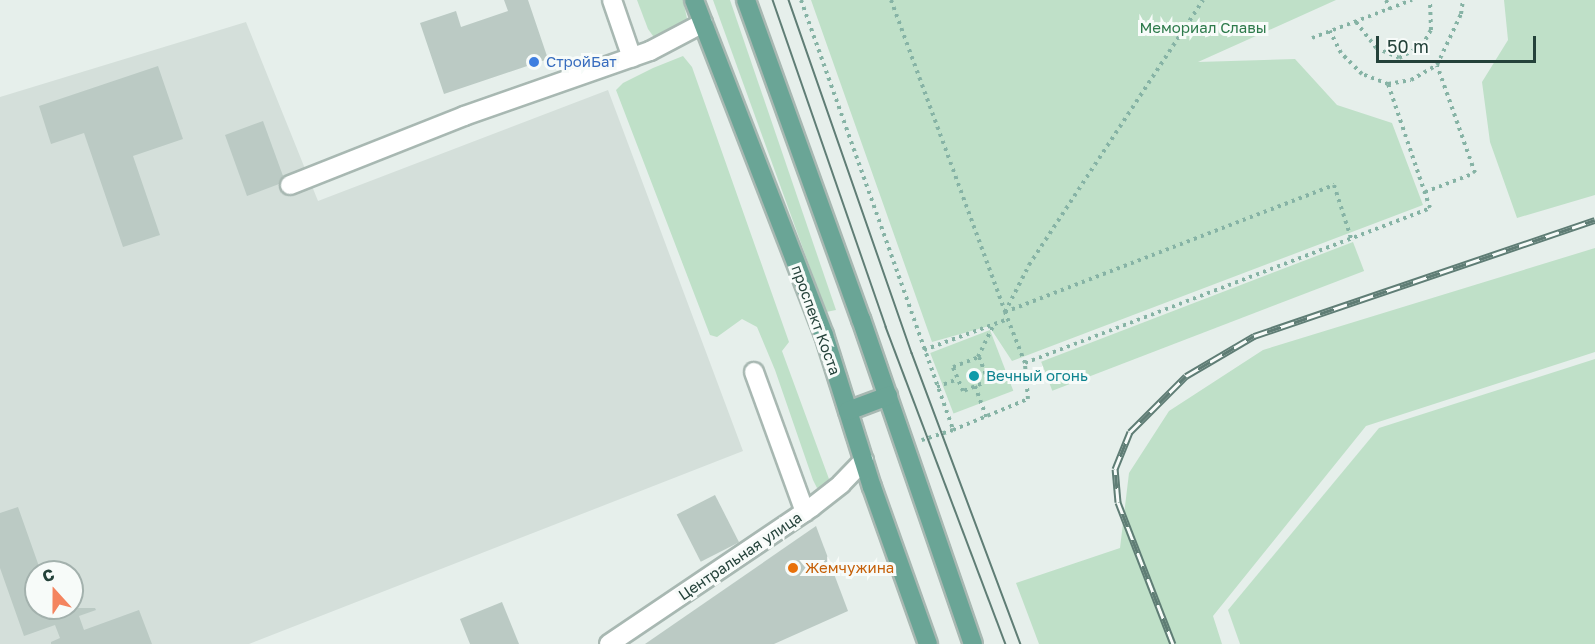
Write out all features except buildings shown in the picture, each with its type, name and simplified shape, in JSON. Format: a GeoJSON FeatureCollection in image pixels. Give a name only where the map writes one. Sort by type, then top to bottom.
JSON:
{"type":"FeatureCollection","features":[{"type":"Feature","properties":{"kind":"main road","name":"проспект Коста"},"geometry":{"type":"LineString","coordinates":[[694,0],[824,335],[864,460],[928,644]]}},
{"type":"Feature","properties":{"kind":"main road"},"geometry":{"type":"LineString","coordinates":[[746,0],[888,396],[973,644]]}},
{"type":"Feature","properties":{"kind":"main road"},"geometry":{"type":"LineString","coordinates":[[848,411],[888,396]]}},
{"type":"Feature","properties":{"kind":"street"},"geometry":{"type":"LineString","coordinates":[[612,0],[632,58]]}},
{"type":"Feature","properties":{"kind":"street"},"geometry":{"type":"LineString","coordinates":[[290,185],[464,116],[650,51],[703,23]]}},
{"type":"Feature","properties":{"kind":"street"},"geometry":{"type":"LineString","coordinates":[[754,372],[805,512]]}},
{"type":"Feature","properties":{"kind":"street","name":"Центральная улица"},"geometry":{"type":"LineString","coordinates":[[609,644],[805,512],[841,484],[864,460]]}},
{"type":"Feature","properties":{"kind":"path"},"geometry":{"type":"LineString","coordinates":[[801,0],[953,430]]}},
{"type":"Feature","properties":{"kind":"path"},"geometry":{"type":"LineString","coordinates":[[891,0],[1025,363],[1028,399],[953,430],[905,446]]}},
{"type":"Feature","properties":{"kind":"path"},"geometry":{"type":"LineString","coordinates":[[1005,312],[1029,265],[1203,0]]}},
{"type":"Feature","properties":{"kind":"path"},"geometry":{"type":"LineString","coordinates":[[1386,0],[1390,9]]}},
{"type":"Feature","properties":{"kind":"path"},"geometry":{"type":"LineString","coordinates":[[1312,38],[1410,0]]}},
{"type":"Feature","properties":{"kind":"path"},"geometry":{"type":"LineString","coordinates":[[1356,22],[1376,48],[1400,58],[1422,46],[1431,30],[1430,0]]}},
{"type":"Feature","properties":{"kind":"path"},"geometry":{"type":"LineString","coordinates":[[1330,31],[1341,53],[1362,74],[1388,84],[1411,80],[1437,65],[1461,14],[1463,0]]}},
{"type":"Feature","properties":{"kind":"path"},"geometry":{"type":"LineString","coordinates":[[1425,192],[1475,173],[1437,65]]}},
{"type":"Feature","properties":{"kind":"path"},"geometry":{"type":"LineString","coordinates":[[1025,363],[1430,208],[1388,84]]}},
{"type":"Feature","properties":{"kind":"path"},"geometry":{"type":"LineString","coordinates":[[1005,312],[1334,185],[1351,238]]}},
{"type":"Feature","properties":{"kind":"path"},"geometry":{"type":"LineString","coordinates":[[924,350],[1008,319]]}},
{"type":"Feature","properties":{"kind":"path"},"geometry":{"type":"LineString","coordinates":[[978,358],[988,381],[963,391],[953,367],[978,358],[993,325]]}},
{"type":"Feature","properties":{"kind":"path"},"geometry":{"type":"LineString","coordinates":[[937,387],[958,379]]}},
{"type":"Feature","properties":{"kind":"path"},"geometry":{"type":"LineString","coordinates":[[975,386],[986,417]]}},
{"type":"Feature","properties":{"kind":"shaded area"},"geometry":{"type":"Polygon","coordinates":[[[246,22],[318,201],[608,90],[743,451],[249,644],[0,644],[0,97],[246,22]]]}},
{"type":"Feature","properties":{"kind":"green space"},"geometry":{"type":"Polygon","coordinates":[[[637,0],[683,0],[688,23],[656,40],[648,29],[637,0]]]}},
{"type":"Feature","properties":{"kind":"green space"},"geometry":{"type":"Polygon","coordinates":[[[713,0],[730,0],[836,310],[826,312],[713,0]]]}},
{"type":"Feature","properties":{"kind":"green space","name":"Мемориал Славы"},"geometry":{"type":"Polygon","coordinates":[[[811,0],[1336,0],[1198,62],[1295,59],[1337,105],[1392,123],[1423,205],[1012,361],[989,326],[932,342],[811,0]]]}},
{"type":"Feature","properties":{"kind":"green space"},"geometry":{"type":"Polygon","coordinates":[[[1504,0],[1595,0],[1595,195],[1517,218],[1490,142],[1482,82],[1508,40],[1504,0]]]}},
{"type":"Feature","properties":{"kind":"green space"},"geometry":{"type":"Polygon","coordinates":[[[683,56],[692,67],[789,342],[782,351],[829,479],[826,487],[817,488],[813,480],[775,370],[757,327],[742,319],[717,337],[710,335],[616,90],[623,83],[683,56]]]}},
{"type":"Feature","properties":{"kind":"green space"},"geometry":{"type":"Polygon","coordinates":[[[1353,242],[1364,271],[1052,391],[1041,362],[1353,242]]]}},
{"type":"Feature","properties":{"kind":"green space"},"geometry":{"type":"Polygon","coordinates":[[[1595,248],[1595,352],[1366,426],[1213,616],[1222,644],[1039,644],[1016,583],[1120,548],[1129,473],[1169,411],[1263,350],[1595,248]]]}},
{"type":"Feature","properties":{"kind":"green space"},"geometry":{"type":"Polygon","coordinates":[[[990,330],[1013,391],[954,414],[930,353],[990,330]]]}},
{"type":"Feature","properties":{"kind":"green space"},"geometry":{"type":"Polygon","coordinates":[[[1595,359],[1595,644],[1240,644],[1228,610],[1379,428],[1595,359]]]}},
{"type":"Feature","properties":{"kind":"tram line"},"geometry":{"type":"LineString","coordinates":[[773,0],[886,327],[1006,644]]}},
{"type":"Feature","properties":{"kind":"tram line"},"geometry":{"type":"LineString","coordinates":[[789,0],[912,353],[1021,644]]}},
{"type":"Feature","properties":{"kind":"railway"},"geometry":{"type":"LineString","coordinates":[[1173,644],[1118,502],[1115,469],[1130,432],[1186,376],[1254,336],[1595,220]]}},
{"type":"Feature","properties":{"kind":"place","name":"СтройБат"},"geometry":{"type":"Point","coordinates":[534,62]}},
{"type":"Feature","properties":{"kind":"place","name":"Вечный огонь"},"geometry":{"type":"Point","coordinates":[974,376]}},
{"type":"Feature","properties":{"kind":"place","name":"Жемчужина"},"geometry":{"type":"Point","coordinates":[793,568]}}]}
